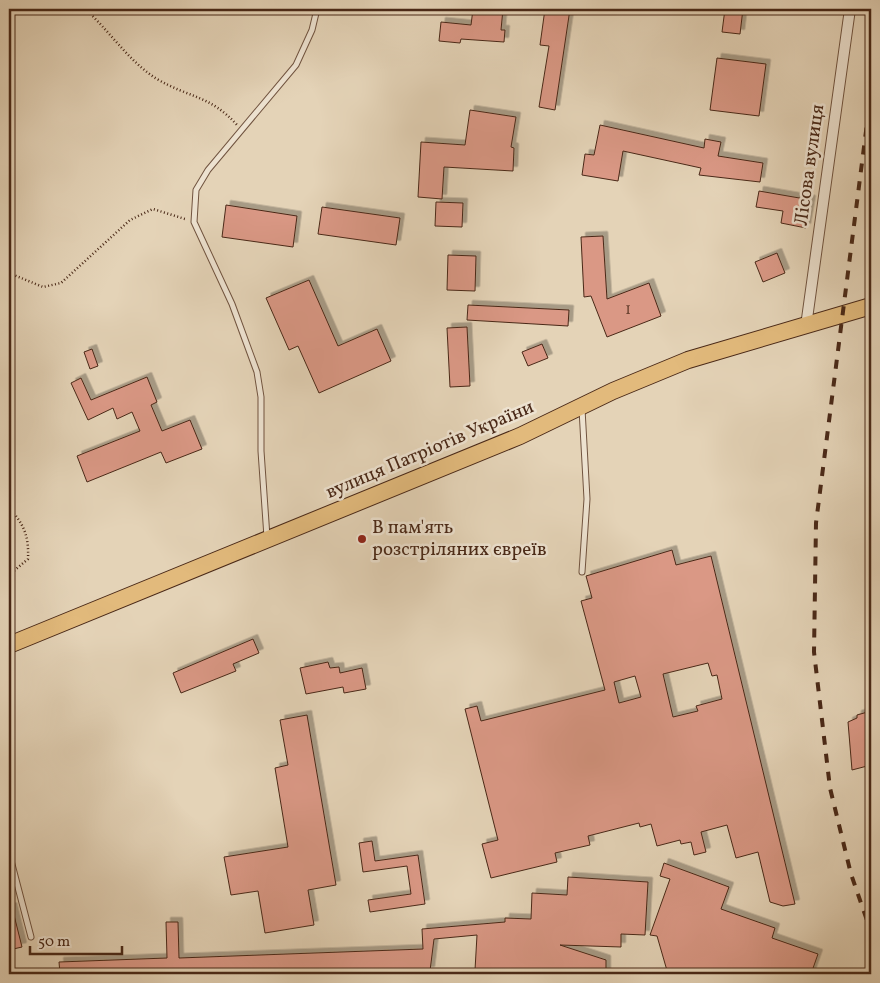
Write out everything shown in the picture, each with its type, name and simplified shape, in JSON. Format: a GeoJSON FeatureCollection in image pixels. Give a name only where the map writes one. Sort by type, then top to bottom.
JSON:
{"type":"FeatureCollection","features":[{"type":"Feature","properties":{"kind":"main road","name":"вулиця Патріотів України"},"geometry":{"type":"LineString","coordinates":[[9,645],[520,436],[582,406],[688,360],[871,306]]}},
{"type":"Feature","properties":{"kind":"street","name":"Лісова вулиця"},"geometry":{"type":"LineString","coordinates":[[806,326],[850,9]]}},
{"type":"Feature","properties":{"kind":"lane"},"geometry":{"type":"LineString","coordinates":[[267,540],[260,451],[261,397],[257,372],[232,304],[194,222],[196,190],[208,170],[296,65],[312,30],[317,9]]}},
{"type":"Feature","properties":{"kind":"lane"},"geometry":{"type":"LineString","coordinates":[[582,406],[587,499],[582,572]]}},
{"type":"Feature","properties":{"kind":"lane"},"geometry":{"type":"LineString","coordinates":[[9,853],[30,937]]}},
{"type":"Feature","properties":{"kind":"path"},"geometry":{"type":"LineString","coordinates":[[85,9],[157,79],[200,97],[223,110],[241,130]]}},
{"type":"Feature","properties":{"kind":"path"},"geometry":{"type":"LineString","coordinates":[[9,273],[43,286],[61,283],[130,220],[153,208],[194,222]]}},
{"type":"Feature","properties":{"kind":"path"},"geometry":{"type":"LineString","coordinates":[[9,508],[22,522],[29,541],[28,559],[9,575]]}},
{"type":"Feature","properties":{"kind":"building"},"geometry":{"type":"Polygon","coordinates":[[[473,9],[503,9],[501,30],[505,30],[504,42],[461,39],[460,43],[439,41],[441,22],[471,25],[473,9]]]}},
{"type":"Feature","properties":{"kind":"building"},"geometry":{"type":"Polygon","coordinates":[[[545,9],[570,9],[555,110],[539,107],[549,46],[540,45],[545,9]]]}},
{"type":"Feature","properties":{"kind":"building"},"geometry":{"type":"Polygon","coordinates":[[[725,9],[743,9],[740,34],[722,32],[725,9]]]}},
{"type":"Feature","properties":{"kind":"building"},"geometry":{"type":"Polygon","coordinates":[[[717,58],[766,64],[759,116],[710,110],[717,58]]]}},
{"type":"Feature","properties":{"kind":"building"},"geometry":{"type":"Polygon","coordinates":[[[470,110],[516,117],[511,147],[514,148],[513,171],[444,167],[442,199],[418,197],[421,142],[465,145],[470,110]]]}},
{"type":"Feature","properties":{"kind":"building"},"geometry":{"type":"Polygon","coordinates":[[[600,125],[704,148],[705,139],[721,142],[718,156],[763,163],[760,182],[699,175],[701,168],[623,151],[618,181],[582,175],[585,154],[594,155],[600,125]]]}},
{"type":"Feature","properties":{"kind":"building"},"geometry":{"type":"Polygon","coordinates":[[[759,191],[811,200],[806,228],[781,223],[783,211],[756,207],[759,191]]]}},
{"type":"Feature","properties":{"kind":"building"},"geometry":{"type":"Polygon","coordinates":[[[436,202],[463,203],[462,227],[435,226],[436,202]]]}},
{"type":"Feature","properties":{"kind":"building"},"geometry":{"type":"Polygon","coordinates":[[[226,205],[297,216],[293,247],[222,237],[226,205]]]}},
{"type":"Feature","properties":{"kind":"building"},"geometry":{"type":"Polygon","coordinates":[[[322,207],[400,218],[396,245],[318,234],[322,207]]]}},
{"type":"Feature","properties":{"kind":"building"},"geometry":{"type":"Polygon","coordinates":[[[603,236],[607,299],[649,283],[661,316],[607,337],[591,296],[584,297],[581,237],[603,236]]]}},
{"type":"Feature","properties":{"kind":"building"},"geometry":{"type":"Polygon","coordinates":[[[777,253],[785,273],[763,282],[755,262],[777,253]]]}},
{"type":"Feature","properties":{"kind":"building"},"geometry":{"type":"Polygon","coordinates":[[[448,255],[476,256],[475,291],[447,290],[448,255]]]}},
{"type":"Feature","properties":{"kind":"building"},"geometry":{"type":"Polygon","coordinates":[[[309,280],[338,346],[377,329],[391,361],[319,393],[298,346],[289,350],[266,298],[309,280]]]}},
{"type":"Feature","properties":{"kind":"building"},"geometry":{"type":"Polygon","coordinates":[[[468,305],[569,310],[568,326],[467,320],[468,305]]]}},
{"type":"Feature","properties":{"kind":"building"},"geometry":{"type":"Polygon","coordinates":[[[467,327],[470,386],[450,387],[447,328],[467,327]]]}},
{"type":"Feature","properties":{"kind":"building"},"geometry":{"type":"Polygon","coordinates":[[[542,344],[548,358],[528,366],[522,352],[542,344]]]}},
{"type":"Feature","properties":{"kind":"building"},"geometry":{"type":"Polygon","coordinates":[[[92,349],[98,366],[90,369],[84,352],[92,349]]]}},
{"type":"Feature","properties":{"kind":"building"},"geometry":{"type":"Polygon","coordinates":[[[147,377],[157,402],[151,405],[162,431],[190,420],[202,449],[166,463],[161,452],[87,482],[77,456],[140,431],[132,412],[117,419],[113,408],[88,420],[71,383],[81,378],[91,400],[147,377]]]}},
{"type":"Feature","properties":{"kind":"building"},"geometry":{"type":"Polygon","coordinates":[[[672,550],[676,565],[711,556],[795,904],[783,906],[770,902],[758,852],[736,858],[727,825],[701,832],[706,852],[694,855],[691,842],[681,844],[680,840],[657,846],[651,824],[640,827],[639,823],[588,836],[590,845],[555,853],[557,862],[491,878],[482,844],[498,840],[465,709],[477,706],[481,721],[605,690],[581,601],[592,598],[586,576],[672,550]],[[708,663],[663,674],[673,717],[698,711],[696,706],[722,699],[717,675],[712,676],[708,663]],[[635,676],[614,682],[619,703],[641,697],[635,676]]]}},
{"type":"Feature","properties":{"kind":"building"},"geometry":{"type":"Polygon","coordinates":[[[253,639],[259,653],[233,664],[236,671],[181,693],[173,673],[253,639]]]}},
{"type":"Feature","properties":{"kind":"building"},"geometry":{"type":"Polygon","coordinates":[[[328,662],[330,668],[339,667],[340,673],[362,668],[366,689],[344,693],[343,687],[306,694],[300,668],[328,662]]]}},
{"type":"Feature","properties":{"kind":"building"},"geometry":{"type":"Polygon","coordinates":[[[871,711],[871,765],[852,770],[848,722],[857,718],[857,715],[871,711]]]}},
{"type":"Feature","properties":{"kind":"building"},"geometry":{"type":"Polygon","coordinates":[[[307,715],[336,885],[308,890],[314,925],[265,933],[258,891],[231,895],[224,857],[288,847],[275,768],[288,765],[280,720],[307,715]]]}},
{"type":"Feature","properties":{"kind":"building"},"geometry":{"type":"Polygon","coordinates":[[[372,841],[375,861],[418,855],[425,904],[370,912],[368,900],[411,894],[407,866],[363,872],[359,843],[372,841]]]}},
{"type":"Feature","properties":{"kind":"building"},"geometry":{"type":"Polygon","coordinates":[[[664,863],[729,887],[721,909],[775,928],[772,938],[818,954],[811,974],[668,974],[657,936],[650,935],[670,879],[660,876],[664,863]]]}},
{"type":"Feature","properties":{"kind":"building"},"geometry":{"type":"Polygon","coordinates":[[[568,877],[648,882],[645,935],[621,934],[621,947],[560,945],[606,960],[606,974],[475,970],[477,935],[434,939],[430,971],[60,974],[59,962],[167,958],[166,922],[178,922],[179,958],[423,949],[422,929],[505,922],[505,918],[531,919],[532,893],[567,895],[568,877]]]}},
{"type":"Feature","properties":{"kind":"building"},"geometry":{"type":"Polygon","coordinates":[[[12,907],[22,947],[9,950],[9,908],[12,907]]]}},
{"type":"Feature","properties":{"kind":"railway"},"geometry":{"type":"LineString","coordinates":[[871,92],[816,523],[814,652],[830,788],[851,874],[871,932]]}},
{"type":"Feature","properties":{"kind":"place","name":"В пам'ять розстріляних євреїв"},"geometry":{"type":"Point","coordinates":[362,539]}}]}
